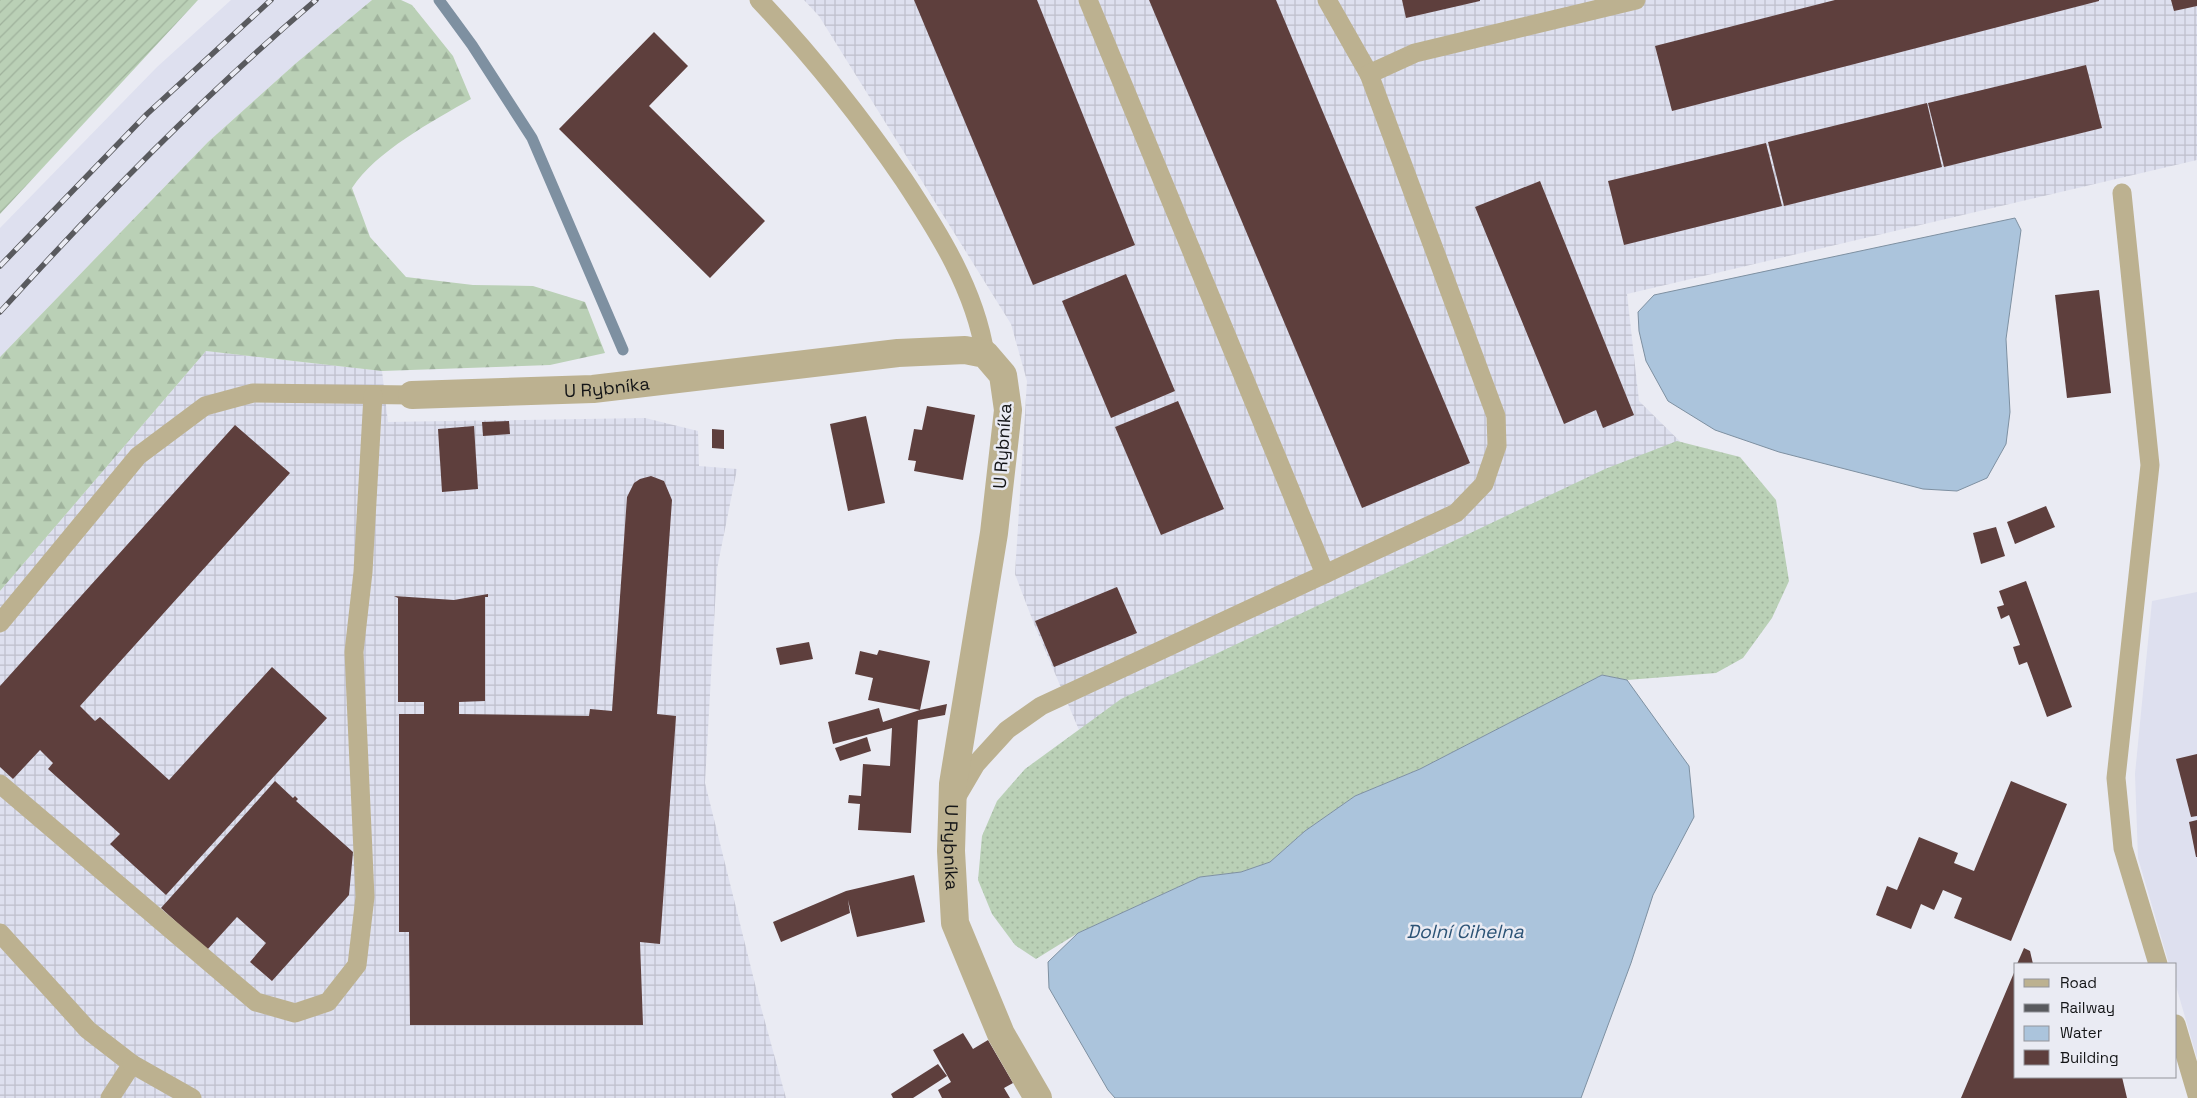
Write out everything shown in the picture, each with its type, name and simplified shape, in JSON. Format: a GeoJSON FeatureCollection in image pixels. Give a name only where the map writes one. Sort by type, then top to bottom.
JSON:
{"type":"FeatureCollection","features":[{"type":"Feature","properties":{"kind":"street","name":"U Rybníka"},"geometry":{"type":"LineString","coordinates":[[412,395],[593,389],[898,353],[965,350],[985,354],[1003,375],[1008,410],[994,533],[953,784],[951,851],[955,923],[1000,1034],[1038,1098]]}},
{"type":"Feature","properties":{"kind":"lane"},"geometry":{"type":"LineString","coordinates":[[759,0],[829,78],[875,137],[932,222],[972,299],[985,354]]}},
{"type":"Feature","properties":{"kind":"lane"},"geometry":{"type":"LineString","coordinates":[[1088,0],[1325,574]]}},
{"type":"Feature","properties":{"kind":"lane"},"geometry":{"type":"LineString","coordinates":[[952,804],[976,764],[1007,730],[1041,706],[1456,513],[1484,484],[1497,446],[1496,416],[1369,74],[1327,0]]}},
{"type":"Feature","properties":{"kind":"lane"},"geometry":{"type":"LineString","coordinates":[[1369,74],[1415,53],[1636,0]]}},
{"type":"Feature","properties":{"kind":"lane"},"geometry":{"type":"LineString","coordinates":[[2122,193],[2150,465],[2116,778],[2123,848],[2158,963]]}},
{"type":"Feature","properties":{"kind":"lane"},"geometry":{"type":"LineString","coordinates":[[0,623],[138,456],[205,406],[253,393],[412,395]]}},
{"type":"Feature","properties":{"kind":"lane"},"geometry":{"type":"LineString","coordinates":[[0,784],[256,1002],[295,1013],[328,1002],[357,965],[365,897],[354,652],[363,572],[373,395]]}},
{"type":"Feature","properties":{"kind":"lane"},"geometry":{"type":"LineString","coordinates":[[0,933],[88,1030],[132,1064],[192,1098]]}},
{"type":"Feature","properties":{"kind":"lane"},"geometry":{"type":"LineString","coordinates":[[2177,1027],[2197,1096]]}},
{"type":"Feature","properties":{"kind":"lane"},"geometry":{"type":"LineString","coordinates":[[110,1098],[132,1064]]}},
{"type":"Feature","properties":{"kind":"shaded area"},"geometry":{"type":"Polygon","coordinates":[[[231,0],[372,0],[295,64],[208,142],[0,357],[0,228],[157,67],[231,0]]]}},
{"type":"Feature","properties":{"kind":"shaded area"},"geometry":{"type":"Polygon","coordinates":[[[804,0],[2197,0],[2197,160],[1627,294],[1639,401],[1708,469],[1082,737],[1015,574],[1027,381],[1011,324],[819,16],[804,0]]]}},
{"type":"Feature","properties":{"kind":"shaded area"},"geometry":{"type":"Polygon","coordinates":[[[206,351],[382,371],[388,422],[645,418],[698,431],[699,466],[737,469],[717,569],[705,783],[759,1000],[786,1098],[0,1098],[0,591],[206,351]]]}},
{"type":"Feature","properties":{"kind":"shaded area"},"geometry":{"type":"Polygon","coordinates":[[[2197,592],[2197,1058],[2177,989],[2177,963],[2169,963],[2138,858],[2135,774],[2152,601],[2197,592]]]}},
{"type":"Feature","properties":{"kind":"green space"},"geometry":{"type":"Polygon","coordinates":[[[0,0],[198,0],[0,214],[0,0]]]}},
{"type":"Feature","properties":{"kind":"green space"},"geometry":{"type":"Polygon","coordinates":[[[372,0],[401,0],[412,5],[453,56],[471,99],[390,149],[362,174],[352,188],[370,237],[406,277],[473,285],[533,286],[585,302],[605,353],[550,365],[382,371],[206,351],[0,591],[0,357],[208,142],[295,64],[372,0]]]}},
{"type":"Feature","properties":{"kind":"green space"},"geometry":{"type":"Polygon","coordinates":[[[1677,441],[1740,457],[1776,500],[1789,581],[1772,618],[1743,658],[1716,673],[1627,680],[1602,675],[1420,769],[1355,796],[1305,831],[1270,862],[1241,872],[1200,877],[1078,933],[1036,959],[1015,945],[992,914],[978,880],[982,836],[997,801],[1025,769],[1121,699],[1605,469],[1677,441]]]}},
{"type":"Feature","properties":{"kind":"water"},"geometry":{"type":"Polygon","coordinates":[[[2015,218],[2021,230],[2006,339],[2010,412],[2006,444],[1987,478],[1957,491],[1923,489],[1779,452],[1715,430],[1668,401],[1646,361],[1639,331],[1638,312],[1654,295],[2015,218]]]}},
{"type":"Feature","properties":{"kind":"water","name":"Dolní Cihelna"},"geometry":{"type":"Polygon","coordinates":[[[1602,675],[1627,680],[1689,766],[1694,817],[1653,895],[1631,963],[1581,1098],[1115,1098],[1108,1090],[1049,988],[1048,962],[1078,933],[1200,877],[1241,872],[1270,862],[1305,831],[1355,796],[1420,769],[1602,675]]]}},
{"type":"Feature","properties":{"kind":"building"},"geometry":{"type":"Polygon","coordinates":[[[914,0],[1037,0],[1135,245],[1033,285],[914,0]]]}},
{"type":"Feature","properties":{"kind":"building"},"geometry":{"type":"Polygon","coordinates":[[[1149,0],[1276,0],[1470,463],[1362,508],[1149,0]]]}},
{"type":"Feature","properties":{"kind":"building"},"geometry":{"type":"Polygon","coordinates":[[[1402,0],[1480,0],[1480,1],[1406,18],[1402,0]]]}},
{"type":"Feature","properties":{"kind":"building"},"geometry":{"type":"Polygon","coordinates":[[[1835,0],[2099,1],[1672,111],[1655,46],[1835,0]]]}},
{"type":"Feature","properties":{"kind":"building"},"geometry":{"type":"Polygon","coordinates":[[[2171,0],[2197,0],[2197,6],[2174,11],[2171,0]]]}},
{"type":"Feature","properties":{"kind":"building"},"geometry":{"type":"Polygon","coordinates":[[[654,32],[688,66],[649,106],[765,221],[710,278],[559,129],[654,32]]]}},
{"type":"Feature","properties":{"kind":"building"},"geometry":{"type":"Polygon","coordinates":[[[2086,65],[2102,128],[1944,167],[1928,103],[2086,65]]]}},
{"type":"Feature","properties":{"kind":"building"},"geometry":{"type":"Polygon","coordinates":[[[1927,103],[1942,167],[1784,206],[1768,142],[1927,103]]]}},
{"type":"Feature","properties":{"kind":"building"},"geometry":{"type":"Polygon","coordinates":[[[1766,143],[1782,206],[1624,245],[1608,181],[1766,143]]]}},
{"type":"Feature","properties":{"kind":"building"},"geometry":{"type":"Polygon","coordinates":[[[1540,181],[1634,415],[1603,428],[1596,410],[1564,424],[1475,207],[1540,181]]]}},
{"type":"Feature","properties":{"kind":"building"},"geometry":{"type":"Polygon","coordinates":[[[1126,274],[1175,391],[1111,418],[1062,301],[1126,274]]]}},
{"type":"Feature","properties":{"kind":"building"},"geometry":{"type":"Polygon","coordinates":[[[2099,290],[2111,393],[2067,398],[2055,295],[2099,290]]]}},
{"type":"Feature","properties":{"kind":"building"},"geometry":{"type":"Polygon","coordinates":[[[1178,401],[1224,509],[1161,535],[1115,427],[1178,401]]]}},
{"type":"Feature","properties":{"kind":"building"},"geometry":{"type":"Polygon","coordinates":[[[927,406],[975,415],[963,480],[914,471],[916,461],[908,460],[914,429],[922,430],[927,406]]]}},
{"type":"Feature","properties":{"kind":"building"},"geometry":{"type":"Polygon","coordinates":[[[866,416],[885,503],[848,511],[830,424],[866,416]]]}},
{"type":"Feature","properties":{"kind":"building"},"geometry":{"type":"Polygon","coordinates":[[[509,421],[510,434],[483,436],[482,422],[509,421]]]}},
{"type":"Feature","properties":{"kind":"building"},"geometry":{"type":"Polygon","coordinates":[[[235,425],[290,473],[80,706],[95,721],[100,717],[169,780],[272,667],[327,718],[166,895],[110,844],[120,834],[48,769],[53,763],[40,750],[13,779],[0,767],[0,686],[235,425]]]}},
{"type":"Feature","properties":{"kind":"building"},"geometry":{"type":"Polygon","coordinates":[[[474,426],[478,489],[442,492],[438,429],[474,426]]]}},
{"type":"Feature","properties":{"kind":"building"},"geometry":{"type":"Polygon","coordinates":[[[712,429],[724,430],[724,449],[712,448],[712,429]]]}},
{"type":"Feature","properties":{"kind":"building"},"geometry":{"type":"Polygon","coordinates":[[[651,476],[664,481],[672,500],[657,714],[676,716],[660,944],[640,942],[643,1025],[410,1025],[409,932],[399,932],[399,714],[424,714],[424,702],[398,702],[398,598],[394,596],[454,600],[488,594],[488,597],[485,597],[485,701],[459,702],[459,714],[589,716],[590,709],[612,711],[627,497],[634,483],[651,476]]]}},
{"type":"Feature","properties":{"kind":"building"},"geometry":{"type":"Polygon","coordinates":[[[2046,506],[2055,527],[2015,544],[2007,522],[2046,506]]]}},
{"type":"Feature","properties":{"kind":"building"},"geometry":{"type":"Polygon","coordinates":[[[1996,527],[2005,556],[1981,564],[1973,533],[1996,527]]]}},
{"type":"Feature","properties":{"kind":"building"},"geometry":{"type":"Polygon","coordinates":[[[2026,581],[2072,707],[2047,717],[2027,662],[2019,665],[2013,647],[2020,645],[2009,615],[2001,619],[1997,607],[2004,605],[1999,591],[2026,581]]]}},
{"type":"Feature","properties":{"kind":"building"},"geometry":{"type":"Polygon","coordinates":[[[1117,587],[1137,633],[1054,667],[1035,621],[1117,587]]]}},
{"type":"Feature","properties":{"kind":"building"},"geometry":{"type":"Polygon","coordinates":[[[809,642],[813,659],[780,665],[776,648],[809,642]]]}},
{"type":"Feature","properties":{"kind":"building"},"geometry":{"type":"Polygon","coordinates":[[[879,650],[930,661],[920,710],[868,700],[873,678],[855,674],[860,651],[877,655],[879,650]]]}},
{"type":"Feature","properties":{"kind":"building"},"geometry":{"type":"Polygon","coordinates":[[[947,704],[945,715],[918,720],[911,833],[858,830],[860,804],[848,803],[849,795],[861,796],[863,764],[890,766],[892,728],[833,744],[828,722],[879,708],[883,722],[920,710],[947,704]]]}},
{"type":"Feature","properties":{"kind":"building"},"geometry":{"type":"Polygon","coordinates":[[[867,737],[871,751],[840,761],[835,748],[867,737]]]}},
{"type":"Feature","properties":{"kind":"building"},"geometry":{"type":"Polygon","coordinates":[[[2197,754],[2197,816],[2191,817],[2176,759],[2197,754]]]}},
{"type":"Feature","properties":{"kind":"building"},"geometry":{"type":"Polygon","coordinates":[[[275,781],[293,798],[295,796],[298,799],[296,801],[353,852],[349,895],[272,981],[250,962],[266,943],[237,917],[207,950],[161,908],[275,781]]]}},
{"type":"Feature","properties":{"kind":"building"},"geometry":{"type":"Polygon","coordinates":[[[2011,781],[2067,804],[2011,941],[1954,918],[1962,898],[1943,890],[1934,910],[1921,904],[1911,929],[1876,915],[1887,886],[1897,890],[1919,837],[1958,853],[1954,863],[1974,871],[2011,781]]]}},
{"type":"Feature","properties":{"kind":"building"},"geometry":{"type":"Polygon","coordinates":[[[2197,820],[2197,857],[2196,857],[2189,822],[2197,820]]]}},
{"type":"Feature","properties":{"kind":"building"},"geometry":{"type":"Polygon","coordinates":[[[914,875],[925,922],[857,937],[848,900],[850,913],[781,942],[773,922],[846,891],[914,875]]]}},
{"type":"Feature","properties":{"kind":"building"},"geometry":{"type":"Polygon","coordinates":[[[2024,948],[2030,951],[2033,963],[2017,963],[2024,948]]]}},
{"type":"Feature","properties":{"kind":"building"},"geometry":{"type":"Polygon","coordinates":[[[2014,973],[2014,1078],[2122,1078],[2127,1098],[1961,1098],[2014,973]]]}},
{"type":"Feature","properties":{"kind":"building"},"geometry":{"type":"Polygon","coordinates":[[[963,1033],[973,1049],[988,1040],[1013,1083],[1004,1088],[1010,1098],[942,1098],[938,1090],[951,1082],[933,1050],[963,1033]]]}},
{"type":"Feature","properties":{"kind":"building"},"geometry":{"type":"Polygon","coordinates":[[[938,1064],[947,1076],[913,1098],[893,1098],[891,1094],[938,1064]]]}},
{"type":"Feature","properties":{"kind":"waterway"},"geometry":{"type":"LineString","coordinates":[[439,0],[472,45],[532,138],[623,350]]}},
{"type":"Feature","properties":{"kind":"railway"},"geometry":{"type":"LineString","coordinates":[[0,266],[147,114],[271,0]]}},
{"type":"Feature","properties":{"kind":"railway"},"geometry":{"type":"LineString","coordinates":[[0,312],[153,151],[274,36],[316,0]]}}]}
